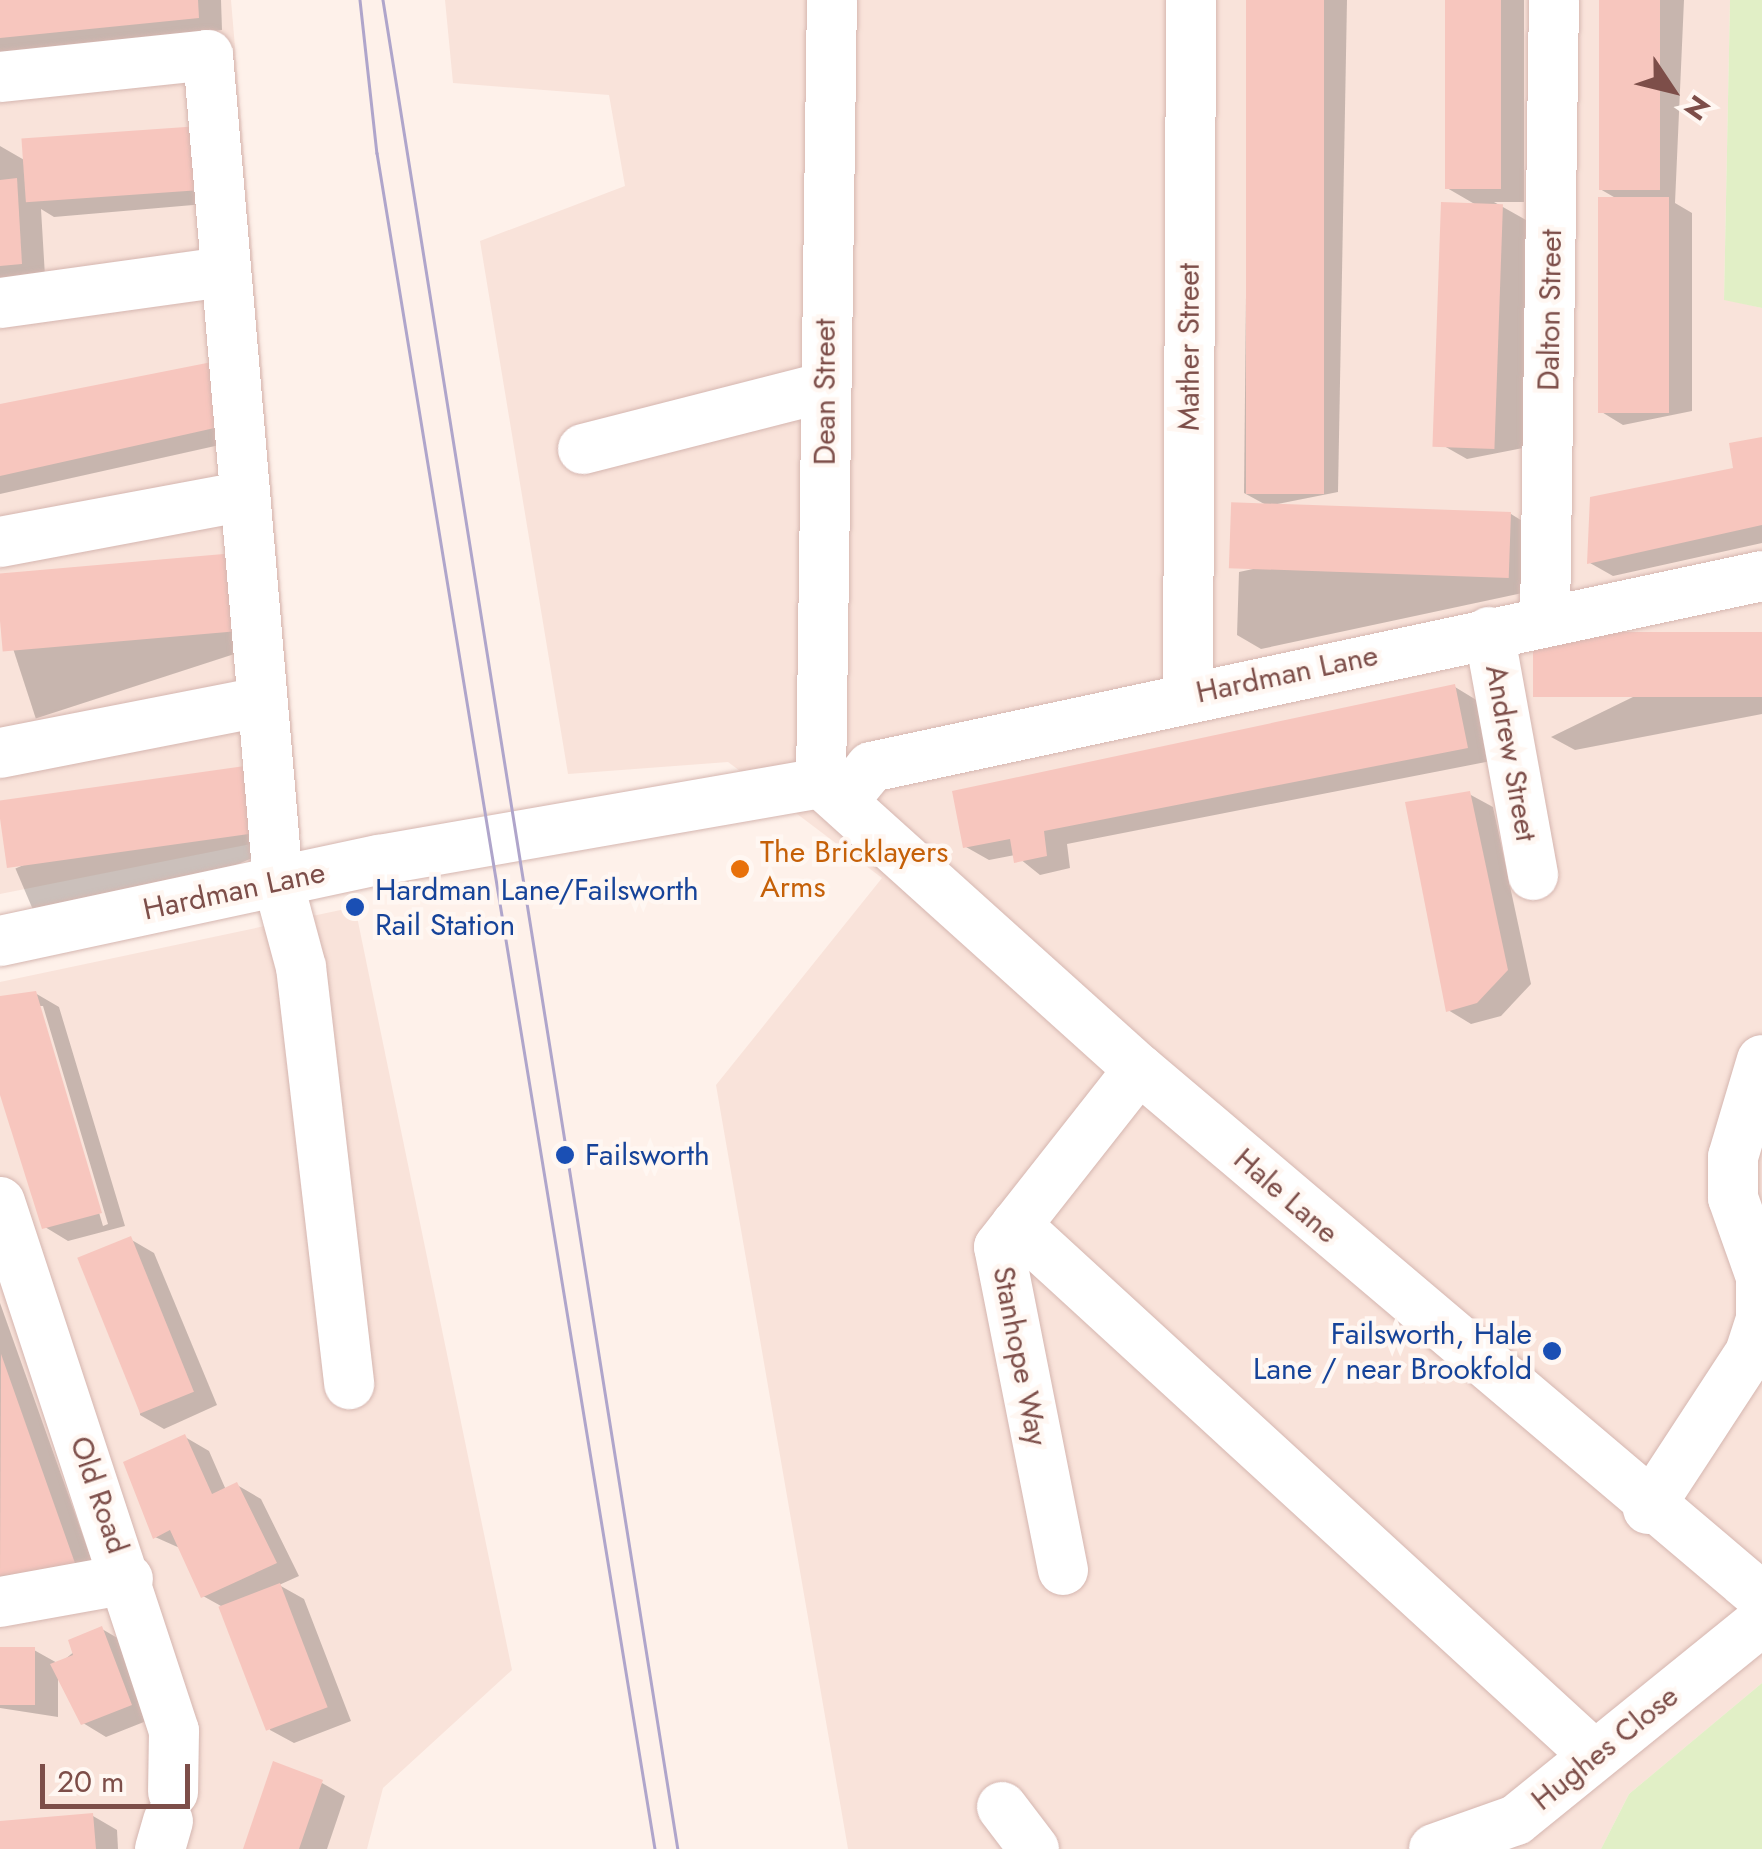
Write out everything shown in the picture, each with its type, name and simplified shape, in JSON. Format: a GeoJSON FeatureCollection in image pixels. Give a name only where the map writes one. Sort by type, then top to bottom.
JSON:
{"type":"FeatureCollection","features":[{"type":"Feature","properties":{"kind":"street","name":"Dean Street"},"geometry":{"type":"LineString","coordinates":[[832,0],[823,388],[832,792]]}},
{"type":"Feature","properties":{"kind":"street","name":"Mather Street"},"geometry":{"type":"LineString","coordinates":[[1188,694],[1190,0]]}},
{"type":"Feature","properties":{"kind":"street","name":"Dalton Street"},"geometry":{"type":"LineString","coordinates":[[1545,620],[1554,0]]}},
{"type":"Feature","properties":{"kind":"street"},"geometry":{"type":"LineString","coordinates":[[0,77],[208,55],[240,496],[278,882],[301,967],[349,1384]]}},
{"type":"Feature","properties":{"kind":"street"},"geometry":{"type":"LineString","coordinates":[[0,302],[224,272]]}},
{"type":"Feature","properties":{"kind":"street"},"geometry":{"type":"LineString","coordinates":[[583,450],[823,388]]}},
{"type":"Feature","properties":{"kind":"street"},"geometry":{"type":"LineString","coordinates":[[0,542],[240,496]]}},
{"type":"Feature","properties":{"kind":"street","name":"Hardman Lane"},"geometry":{"type":"LineString","coordinates":[[0,941],[278,882],[832,792],[871,768],[1188,694],[1755,576]]}},
{"type":"Feature","properties":{"kind":"street","name":"Andrew Street"},"geometry":{"type":"LineString","coordinates":[[1489,632],[1533,875]]}},
{"type":"Feature","properties":{"kind":"street"},"geometry":{"type":"LineString","coordinates":[[0,753],[260,702]]}},
{"type":"Feature","properties":{"kind":"street","name":"Hale Lane"},"geometry":{"type":"LineString","coordinates":[[832,792],[1139,1068],[1648,1509],[1762,1597]]}},
{"type":"Feature","properties":{"kind":"street"},"geometry":{"type":"LineString","coordinates":[[1648,1509],[1750,1353],[1761,1319],[1761,1277],[1732,1198],[1733,1157],[1762,1060]]}},
{"type":"Feature","properties":{"kind":"street","name":"Stanhope Way"},"geometry":{"type":"LineString","coordinates":[[1063,1570],[998,1247],[1139,1068]]}},
{"type":"Feature","properties":{"kind":"street","name":"Old Road"},"geometry":{"type":"LineString","coordinates":[[0,1202],[128,1579],[174,1731],[167,1820]]}},
{"type":"Feature","properties":{"kind":"street"},"geometry":{"type":"LineString","coordinates":[[1016,1225],[1593,1754]]}},
{"type":"Feature","properties":{"kind":"street"},"geometry":{"type":"LineString","coordinates":[[0,1602],[128,1579]]}},
{"type":"Feature","properties":{"kind":"street","name":"Hughes Close"},"geometry":{"type":"LineString","coordinates":[[1434,1849],[1519,1834],[1593,1754],[1762,1621]]}},
{"type":"Feature","properties":{"kind":"street"},"geometry":{"type":"LineString","coordinates":[[1002,1807],[1034,1849]]}},
{"type":"Feature","properties":{"kind":"shaded area"},"geometry":{"type":"Polygon","coordinates":[[[0,0],[231,0],[301,834],[0,894],[0,0]]]}},
{"type":"Feature","properties":{"kind":"shaded area"},"geometry":{"type":"Polygon","coordinates":[[[445,0],[1730,0],[1724,299],[1762,308],[1762,1683],[1629,1794],[1601,1849],[848,1849],[716,1085],[882,878],[728,762],[568,774],[480,241],[625,186],[609,95],[453,83],[445,0]]]}},
{"type":"Feature","properties":{"kind":"shaded area"},"geometry":{"type":"Polygon","coordinates":[[[355,907],[512,1670],[383,1788],[367,1849],[0,1849],[0,982],[355,907]]]}},
{"type":"Feature","properties":{"kind":"green space"},"geometry":{"type":"Polygon","coordinates":[[[1730,0],[1762,0],[1762,308],[1724,300],[1730,0]]]}},
{"type":"Feature","properties":{"kind":"green space"},"geometry":{"type":"Polygon","coordinates":[[[1762,1683],[1762,1849],[1601,1849],[1629,1794],[1762,1683]]]}},
{"type":"Feature","properties":{"kind":"building"},"geometry":{"type":"Polygon","coordinates":[[[0,0],[198,0],[199,18],[0,38],[0,0]]]}},
{"type":"Feature","properties":{"kind":"building"},"geometry":{"type":"Polygon","coordinates":[[[1246,0],[1324,0],[1324,494],[1246,494],[1246,0]]]}},
{"type":"Feature","properties":{"kind":"building"},"geometry":{"type":"Polygon","coordinates":[[[1445,0],[1501,0],[1501,189],[1445,189],[1445,0]]]}},
{"type":"Feature","properties":{"kind":"building"},"geometry":{"type":"Polygon","coordinates":[[[1599,0],[1660,0],[1660,190],[1599,190],[1599,0]]]}},
{"type":"Feature","properties":{"kind":"building"},"geometry":{"type":"Polygon","coordinates":[[[200,126],[204,190],[26,202],[21,138],[200,126]]]}},
{"type":"Feature","properties":{"kind":"building"},"geometry":{"type":"Polygon","coordinates":[[[17,178],[22,264],[0,266],[0,180],[17,178]]]}},
{"type":"Feature","properties":{"kind":"building"},"geometry":{"type":"Polygon","coordinates":[[[1598,197],[1669,197],[1669,413],[1598,413],[1598,197]]]}},
{"type":"Feature","properties":{"kind":"building"},"geometry":{"type":"Polygon","coordinates":[[[1441,202],[1503,204],[1494,449],[1432,447],[1441,202]]]}},
{"type":"Feature","properties":{"kind":"building"},"geometry":{"type":"Polygon","coordinates":[[[222,360],[228,425],[0,476],[0,404],[222,360]]]}},
{"type":"Feature","properties":{"kind":"building"},"geometry":{"type":"Polygon","coordinates":[[[1762,437],[1762,525],[1587,564],[1590,497],[1733,468],[1729,443],[1762,437]]]}},
{"type":"Feature","properties":{"kind":"building"},"geometry":{"type":"Polygon","coordinates":[[[1231,502],[1511,512],[1509,578],[1229,568],[1231,502]]]}},
{"type":"Feature","properties":{"kind":"building"},"geometry":{"type":"Polygon","coordinates":[[[235,553],[242,631],[3,652],[0,574],[235,553]]]}},
{"type":"Feature","properties":{"kind":"building"},"geometry":{"type":"Polygon","coordinates":[[[1533,632],[1762,632],[1762,697],[1533,697],[1533,632]]]}},
{"type":"Feature","properties":{"kind":"building"},"geometry":{"type":"Polygon","coordinates":[[[1455,684],[1468,748],[1044,831],[1047,856],[1014,863],[1010,839],[963,848],[952,791],[1455,684]]]}},
{"type":"Feature","properties":{"kind":"building"},"geometry":{"type":"Polygon","coordinates":[[[252,765],[261,832],[7,868],[0,800],[252,765]]]}},
{"type":"Feature","properties":{"kind":"building"},"geometry":{"type":"Polygon","coordinates":[[[1470,791],[1508,970],[1477,1003],[1446,1012],[1405,802],[1470,791]]]}},
{"type":"Feature","properties":{"kind":"building"},"geometry":{"type":"Polygon","coordinates":[[[36,991],[102,1213],[42,1229],[0,1095],[0,996],[36,991]]]}},
{"type":"Feature","properties":{"kind":"building"},"geometry":{"type":"Polygon","coordinates":[[[131,1236],[194,1392],[140,1413],[77,1258],[131,1236]]]}},
{"type":"Feature","properties":{"kind":"building"},"geometry":{"type":"Polygon","coordinates":[[[1,1354],[76,1566],[0,1576],[1,1354]]]}},
{"type":"Feature","properties":{"kind":"building"},"geometry":{"type":"Polygon","coordinates":[[[185,1434],[212,1494],[237,1482],[277,1563],[201,1598],[170,1530],[153,1539],[123,1462],[185,1434]]]}},
{"type":"Feature","properties":{"kind":"building"},"geometry":{"type":"Polygon","coordinates":[[[280,1583],[328,1707],[266,1731],[218,1607],[280,1583]]]}},
{"type":"Feature","properties":{"kind":"building"},"geometry":{"type":"Polygon","coordinates":[[[102,1626],[132,1705],[81,1725],[50,1664],[73,1655],[68,1640],[102,1626]]]}},
{"type":"Feature","properties":{"kind":"building"},"geometry":{"type":"Polygon","coordinates":[[[0,1647],[35,1647],[35,1705],[0,1705],[0,1647]]]}},
{"type":"Feature","properties":{"kind":"building"},"geometry":{"type":"Polygon","coordinates":[[[273,1761],[323,1780],[299,1849],[243,1849],[273,1761]]]}},
{"type":"Feature","properties":{"kind":"building"},"geometry":{"type":"Polygon","coordinates":[[[93,1813],[96,1849],[0,1849],[0,1821],[93,1813]]]}},
{"type":"Feature","properties":{"kind":"tram line"},"geometry":{"type":"LineString","coordinates":[[360,0],[377,153],[655,1849]]}},
{"type":"Feature","properties":{"kind":"tram line"},"geometry":{"type":"LineString","coordinates":[[383,0],[678,1849]]}},
{"type":"Feature","properties":{"kind":"place","name":"The Bricklayers Arms"},"geometry":{"type":"Point","coordinates":[740,869]}},
{"type":"Feature","properties":{"kind":"place","name":"Hardman Lane/Failsworth Rail Station"},"geometry":{"type":"Point","coordinates":[355,907]}},
{"type":"Feature","properties":{"kind":"place","name":"Failsworth"},"geometry":{"type":"Point","coordinates":[565,1155]}},
{"type":"Feature","properties":{"kind":"place","name":"Failsworth, Hale Lane / near Brookfold"},"geometry":{"type":"Point","coordinates":[1552,1351]}}]}
